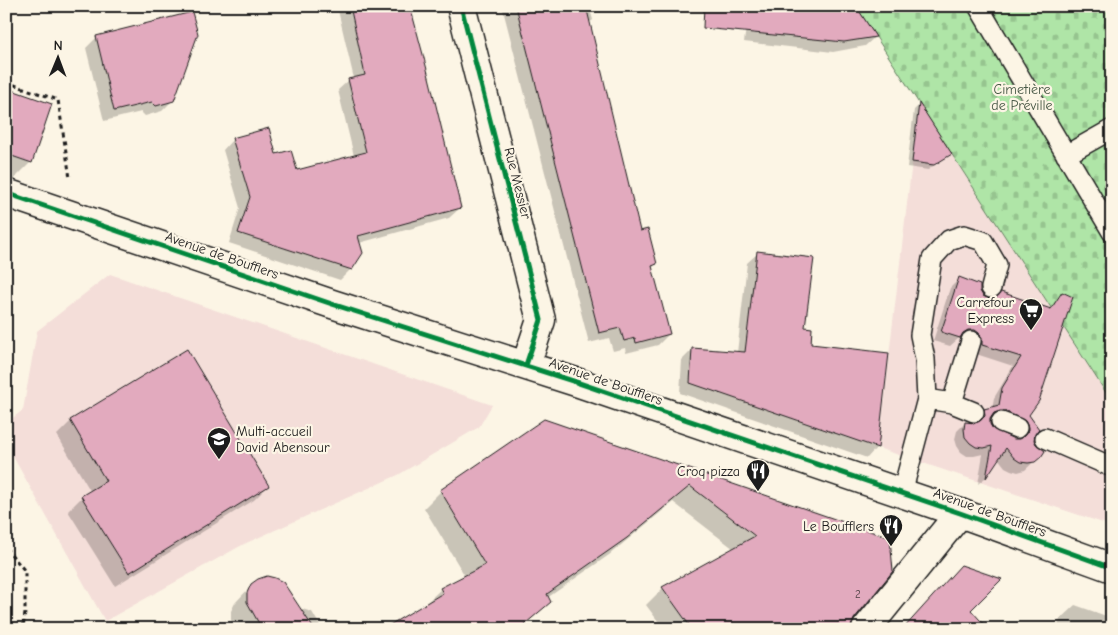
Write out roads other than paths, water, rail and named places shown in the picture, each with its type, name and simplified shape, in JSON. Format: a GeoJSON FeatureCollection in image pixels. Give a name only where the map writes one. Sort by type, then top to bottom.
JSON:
{"type":"FeatureCollection","features":[{"type":"Feature","properties":{"kind":"street","name":"Rue Messier"},"geometry":{"type":"LineString","coordinates":[[461,6],[541,320],[526,365]]}},
{"type":"Feature","properties":{"kind":"street","name":"Avenue de Boufflers"},"geometry":{"type":"LineString","coordinates":[[6,192],[332,304],[526,365],[960,513],[1112,568]]}},
{"type":"Feature","properties":{"kind":"street"},"geometry":{"type":"LineString","coordinates":[[866,629],[960,513]]}},
{"type":"Feature","properties":{"kind":"lane"},"geometry":{"type":"LineString","coordinates":[[978,6],[1112,232]]}},
{"type":"Feature","properties":{"kind":"lane"},"geometry":{"type":"LineString","coordinates":[[1066,155],[1112,129]]}},
{"type":"Feature","properties":{"kind":"lane"},"geometry":{"type":"LineString","coordinates":[[902,493],[927,398],[925,359],[920,335],[932,259],[948,240],[964,235],[984,241],[997,265],[991,288]]}},
{"type":"Feature","properties":{"kind":"lane"},"geometry":{"type":"LineString","coordinates":[[952,404],[972,341]]}},
{"type":"Feature","properties":{"kind":"lane"},"geometry":{"type":"LineString","coordinates":[[927,398],[974,412]]}},
{"type":"Feature","properties":{"kind":"lane"},"geometry":{"type":"LineString","coordinates":[[1045,438],[1112,467]]}},
{"type":"Feature","properties":{"kind":"place","name":"Carrefour Express"},"geometry":{"type":"Point","coordinates":[1031,331]}},
{"type":"Feature","properties":{"kind":"place","name":"Multi-accueil David Abensour"},"geometry":{"type":"Point","coordinates":[219,460]}},
{"type":"Feature","properties":{"kind":"place","name":"Croq pizza"},"geometry":{"type":"Point","coordinates":[758,492]}},
{"type":"Feature","properties":{"kind":"place","name":"Le Boufflers"},"geometry":{"type":"Point","coordinates":[891,547]}},
{"type":"Feature","properties":{"kind":"park label","name":"Cimetière de Préville"},"geometry":{"type":"Point","coordinates":[1022,98]}}]}
